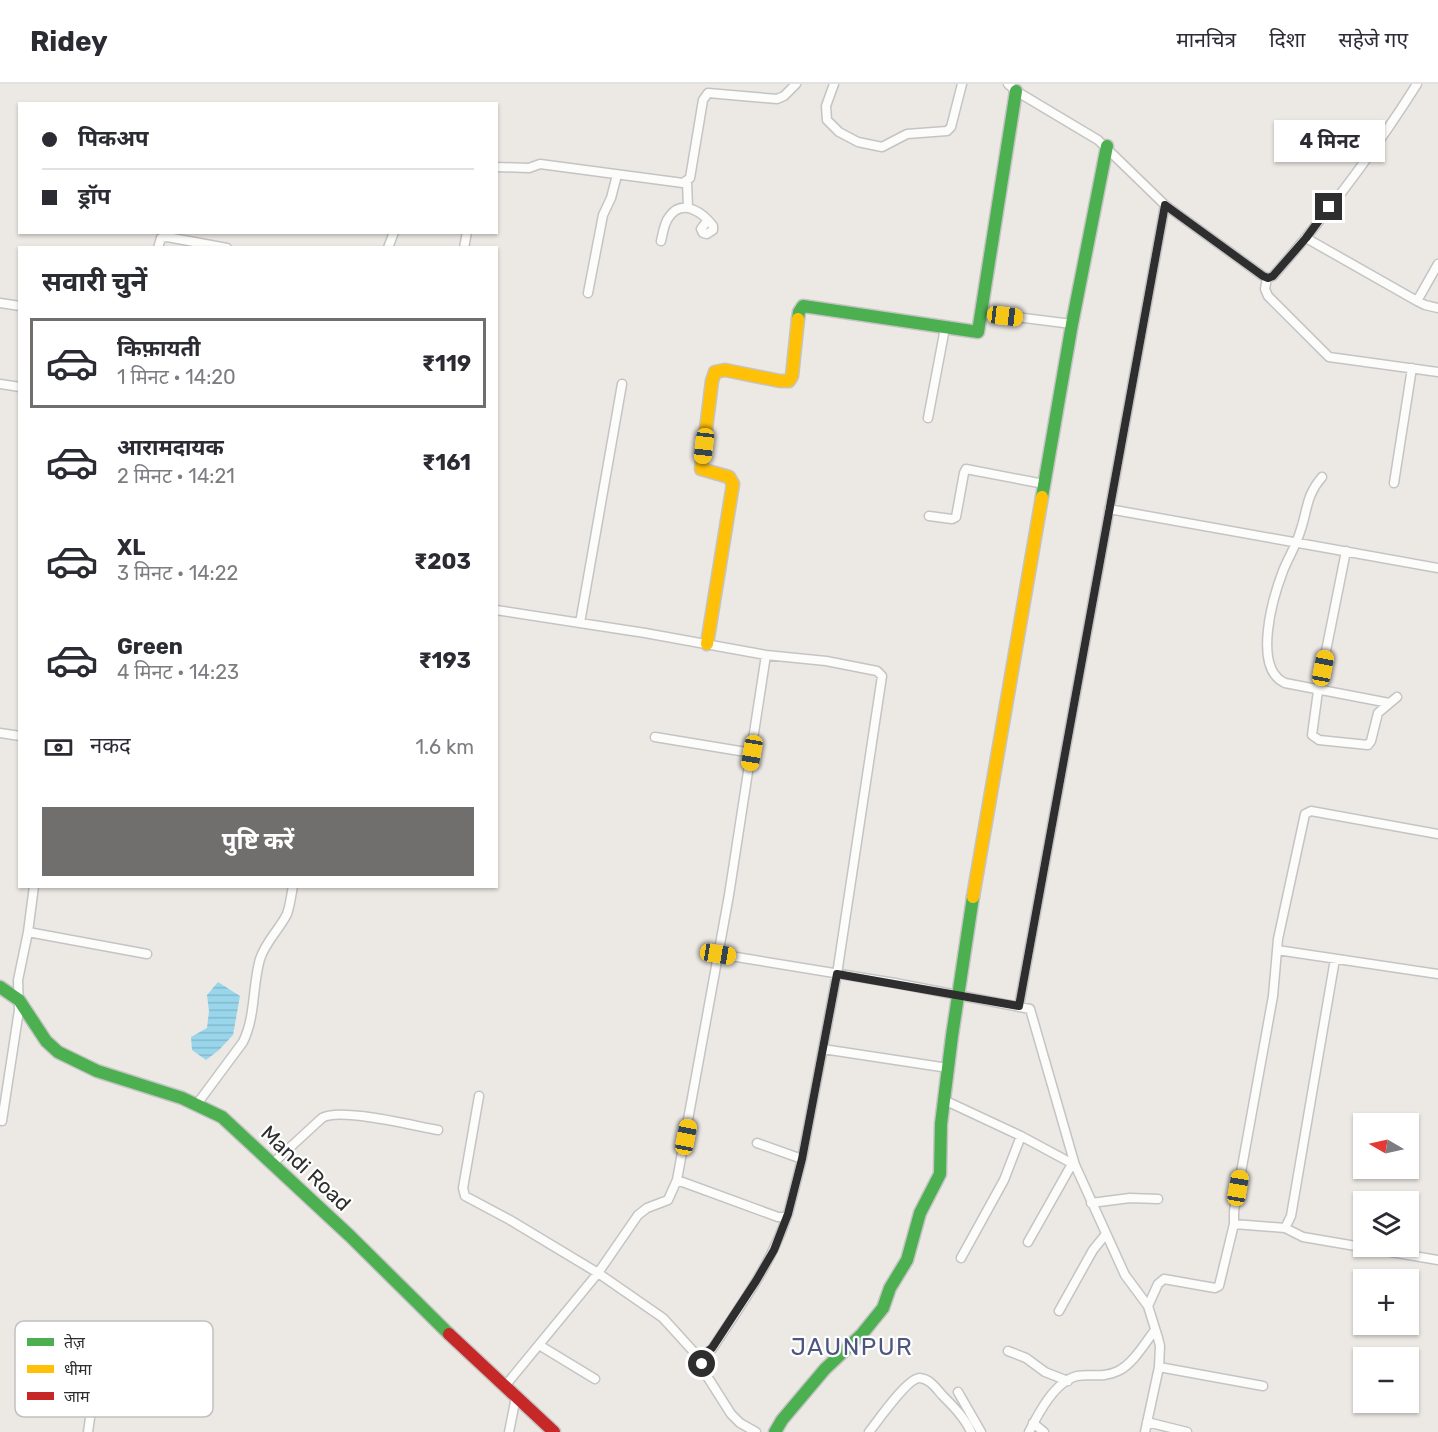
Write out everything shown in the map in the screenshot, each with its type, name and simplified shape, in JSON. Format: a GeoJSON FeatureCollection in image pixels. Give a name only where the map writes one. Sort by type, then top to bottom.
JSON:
{"type":"FeatureCollection","features":[{"type":"Feature","properties":{"kind":"street"},"geometry":{"type":"LineString","coordinates":[[688,208],[687,181],[690,178],[704,100],[708,93],[777,99],[784,96],[796,84]]}},
{"type":"Feature","properties":{"kind":"street"},"geometry":{"type":"LineString","coordinates":[[834,84],[825,114],[831,125],[858,142],[882,147],[907,134],[947,131],[951,127],[962,84]]}},
{"type":"Feature","properties":{"kind":"street"},"geometry":{"type":"LineString","coordinates":[[1267,278],[1273,276],[1306,238],[1374,149],[1417,84]]}},
{"type":"Feature","properties":{"kind":"street"},"geometry":{"type":"LineString","coordinates":[[707,644],[733,484],[729,477],[703,471],[701,468],[712,381],[716,372],[724,370],[789,381],[792,376],[799,312],[802,307],[977,333],[983,313],[1012,88],[1107,146],[1165,205],[1267,278]]}},
{"type":"Feature","properties":{"kind":"street"},"geometry":{"type":"LineString","coordinates":[[775,1432],[782,1420],[825,1369],[873,1322],[883,1308],[890,1288],[907,1260],[920,1213],[940,1174],[940,1135],[958,995],[1013,656],[1072,324],[1107,146]]}},
{"type":"Feature","properties":{"kind":"street"},"geometry":{"type":"LineString","coordinates":[[498,167],[529,168],[540,164],[680,183],[687,181]]}},
{"type":"Feature","properties":{"kind":"street"},"geometry":{"type":"LineString","coordinates":[[588,293],[603,215],[611,198],[617,175]]}},
{"type":"Feature","properties":{"kind":"street"},"geometry":{"type":"LineString","coordinates":[[1019,1006],[1165,205]]}},
{"type":"Feature","properties":{"kind":"street"},"geometry":{"type":"LineString","coordinates":[[662,241],[669,216],[677,210],[688,208],[701,212],[707,221]]}},
{"type":"Feature","properties":{"kind":"street"},"geometry":{"type":"LineString","coordinates":[[159,246],[161,238],[166,237],[216,246]]}},
{"type":"Feature","properties":{"kind":"street"},"geometry":{"type":"LineString","coordinates":[[1306,238],[1417,301],[1438,308]]}},
{"type":"Feature","properties":{"kind":"street"},"geometry":{"type":"LineString","coordinates":[[1417,301],[1434,277],[1438,264]]}},
{"type":"Feature","properties":{"kind":"street"},"geometry":{"type":"LineString","coordinates":[[1267,278],[1265,289],[1268,296],[1329,357],[1438,372]]}},
{"type":"Feature","properties":{"kind":"street"},"geometry":{"type":"LineString","coordinates":[[0,303],[18,306]]}},
{"type":"Feature","properties":{"kind":"street"},"geometry":{"type":"LineString","coordinates":[[983,313],[1072,324]]}},
{"type":"Feature","properties":{"kind":"street"},"geometry":{"type":"LineString","coordinates":[[928,418],[945,328]]}},
{"type":"Feature","properties":{"kind":"street"},"geometry":{"type":"LineString","coordinates":[[1394,483],[1412,368]]}},
{"type":"Feature","properties":{"kind":"street"},"geometry":{"type":"LineString","coordinates":[[0,384],[18,387]]}},
{"type":"Feature","properties":{"kind":"street"},"geometry":{"type":"LineString","coordinates":[[580,623],[622,384]]}},
{"type":"Feature","properties":{"kind":"street"},"geometry":{"type":"LineString","coordinates":[[929,516],[952,519],[956,517],[966,469],[1044,484]]}},
{"type":"Feature","properties":{"kind":"street"},"geometry":{"type":"LineString","coordinates":[[1322,477],[1308,497],[1297,542],[1277,587],[1269,630],[1270,669],[1280,681],[1318,691],[1393,700],[1378,713],[1368,745],[1319,740],[1312,732],[1318,691],[1346,551]]}},
{"type":"Feature","properties":{"kind":"street"},"geometry":{"type":"LineString","coordinates":[[1109,509],[1438,568]]}},
{"type":"Feature","properties":{"kind":"street"},"geometry":{"type":"LineString","coordinates":[[498,610],[766,655],[826,661],[880,672],[882,676],[837,974],[802,1159],[787,1216],[774,1250],[756,1281],[712,1348],[703,1355],[702,1368],[731,1414],[740,1423],[756,1432]]}},
{"type":"Feature","properties":{"kind":"street"},"geometry":{"type":"LineString","coordinates":[[505,1386],[598,1273],[638,1215],[647,1208],[668,1200],[677,1180],[718,954],[766,655]]}},
{"type":"Feature","properties":{"kind":"street"},"geometry":{"type":"LineString","coordinates":[[0,733],[18,736]]}},
{"type":"Feature","properties":{"kind":"street"},"geometry":{"type":"LineString","coordinates":[[655,737],[752,753]]}},
{"type":"Feature","properties":{"kind":"street"},"geometry":{"type":"LineString","coordinates":[[1148,1306],[1158,1284],[1164,1279],[1215,1288],[1219,1286],[1234,1224],[1234,1210],[1274,988],[1280,928],[1303,819],[1307,812],[1438,834]]}},
{"type":"Feature","properties":{"kind":"street"},"geometry":{"type":"LineString","coordinates":[[2,1121],[20,1010],[18,980],[34,888]]}},
{"type":"Feature","properties":{"kind":"street"},"geometry":{"type":"LineString","coordinates":[[197,1104],[243,1041],[247,1032],[261,957],[267,943],[287,914],[293,888]]}},
{"type":"Feature","properties":{"kind":"street"},"geometry":{"type":"LineString","coordinates":[[28,932],[147,954]]}},
{"type":"Feature","properties":{"kind":"street"},"geometry":{"type":"LineString","coordinates":[[1277,950],[1438,974]]}},
{"type":"Feature","properties":{"kind":"street"},"geometry":{"type":"LineString","coordinates":[[718,954],[958,995],[1030,1010],[1073,1164],[1125,1275],[1148,1306],[1160,1346],[1159,1367],[1144,1432]]}},
{"type":"Feature","properties":{"kind":"street"},"geometry":{"type":"LineString","coordinates":[[1285,1228],[1291,1216],[1335,959]]}},
{"type":"Feature","properties":{"kind":"street","name":"Mandi Road"},"geometry":{"type":"LineString","coordinates":[[0,987],[19,1000],[45,1038],[57,1051],[91,1067],[197,1104],[222,1117],[554,1432]]}},
{"type":"Feature","properties":{"kind":"street"},"geometry":{"type":"LineString","coordinates":[[823,1049],[948,1068]]}},
{"type":"Feature","properties":{"kind":"street"},"geometry":{"type":"LineString","coordinates":[[479,1096],[463,1193],[598,1273],[663,1318],[693,1351],[703,1355]]}},
{"type":"Feature","properties":{"kind":"street"},"geometry":{"type":"LineString","coordinates":[[944,1100],[1021,1136],[1073,1164]]}},
{"type":"Feature","properties":{"kind":"street"},"geometry":{"type":"LineString","coordinates":[[272,1164],[328,1114],[354,1115],[438,1130]]}},
{"type":"Feature","properties":{"kind":"street"},"geometry":{"type":"LineString","coordinates":[[961,1258],[1004,1180],[1021,1136]]}},
{"type":"Feature","properties":{"kind":"street"},"geometry":{"type":"LineString","coordinates":[[757,1143],[802,1159]]}},
{"type":"Feature","properties":{"kind":"street"},"geometry":{"type":"LineString","coordinates":[[1028,1242],[1073,1164]]}},
{"type":"Feature","properties":{"kind":"street"},"geometry":{"type":"LineString","coordinates":[[677,1180],[778,1216],[787,1216]]}},
{"type":"Feature","properties":{"kind":"street"},"geometry":{"type":"LineString","coordinates":[[1091,1203],[1121,1198],[1158,1199]]}},
{"type":"Feature","properties":{"kind":"street"},"geometry":{"type":"LineString","coordinates":[[1234,1224],[1285,1228],[1303,1237],[1438,1260]]}},
{"type":"Feature","properties":{"kind":"street"},"geometry":{"type":"LineString","coordinates":[[1059,1311],[1092,1251],[1106,1234]]}},
{"type":"Feature","properties":{"kind":"street"},"geometry":{"type":"LineString","coordinates":[[1029,1432],[1046,1402],[1068,1381],[1078,1376],[1106,1376],[1119,1371],[1131,1361],[1155,1330]]}},
{"type":"Feature","properties":{"kind":"street"},"geometry":{"type":"LineString","coordinates":[[539,1345],[595,1379]]}},
{"type":"Feature","properties":{"kind":"street"},"geometry":{"type":"LineString","coordinates":[[1008,1352],[1026,1358],[1045,1372],[1068,1381]]}},
{"type":"Feature","properties":{"kind":"street"},"geometry":{"type":"LineString","coordinates":[[1159,1367],[1263,1386]]}},
{"type":"Feature","properties":{"kind":"street"},"geometry":{"type":"LineString","coordinates":[[869,1432],[915,1378],[928,1381],[939,1391],[971,1432]]}},
{"type":"Feature","properties":{"kind":"street"},"geometry":{"type":"LineString","coordinates":[[958,1392],[981,1432]]}},
{"type":"Feature","properties":{"kind":"street"},"geometry":{"type":"LineString","coordinates":[[509,1432],[516,1397]]}},
{"type":"Feature","properties":{"kind":"street"},"geometry":{"type":"LineString","coordinates":[[88,1432],[90,1417]]}},
{"type":"Feature","properties":{"kind":"street"},"geometry":{"type":"LineString","coordinates":[[1146,1422],[1186,1432]]}},
{"type":"Feature","properties":{"kind":"street"},"geometry":{"type":"LineString","coordinates":[[1033,1423],[1044,1432]]}},
{"type":"Feature","properties":{"kind":"water"},"geometry":{"type":"Polygon","coordinates":[[[218,982],[240,996],[233,1035],[206,1060],[192,1050],[191,1037],[207,1028],[209,1011],[207,995],[218,982]]]}},
{"type":"Feature","properties":{"kind":"traffic: fast"},"geometry":{"type":"LineString","coordinates":[[798,319],[803,306],[978,332],[1016,91]]}},
{"type":"Feature","properties":{"kind":"traffic: fast"},"geometry":{"type":"LineString","coordinates":[[1042,497],[1072,324],[1107,146]]}},
{"type":"Feature","properties":{"kind":"traffic: fast"},"geometry":{"type":"LineString","coordinates":[[775,1432],[782,1420],[825,1369],[862,1334],[883,1308],[890,1288],[907,1260],[920,1213],[940,1174],[941,1124],[973,897]]}},
{"type":"Feature","properties":{"kind":"traffic: fast"},"geometry":{"type":"LineString","coordinates":[[0,987],[19,1000],[46,1041],[58,1052],[97,1071],[182,1098],[222,1117],[350,1236],[449,1334]]}},
{"type":"Feature","properties":{"kind":"traffic: slow"},"geometry":{"type":"LineString","coordinates":[[707,644],[733,484],[729,477],[701,469],[712,381],[715,372],[725,370],[789,381],[792,376],[798,319]]}},
{"type":"Feature","properties":{"kind":"traffic: slow"},"geometry":{"type":"LineString","coordinates":[[973,897],[1042,497]]}},
{"type":"Feature","properties":{"kind":"traffic: jam"},"geometry":{"type":"LineString","coordinates":[[449,1334],[554,1432]]}},
{"type":"Feature","properties":{"kind":"district","name":"JAUNPUR"},"geometry":{"type":"Point","coordinates":[852,1347]}},
{"type":"Feature","properties":{"kind":"route"},"geometry":{"type":"LineString","coordinates":[[702,1364],[703,1355],[712,1348],[774,1250],[788,1214],[802,1159],[837,974],[1019,1006],[1165,205],[1268,278],[1273,276],[1306,238],[1329,207]]}}]}
